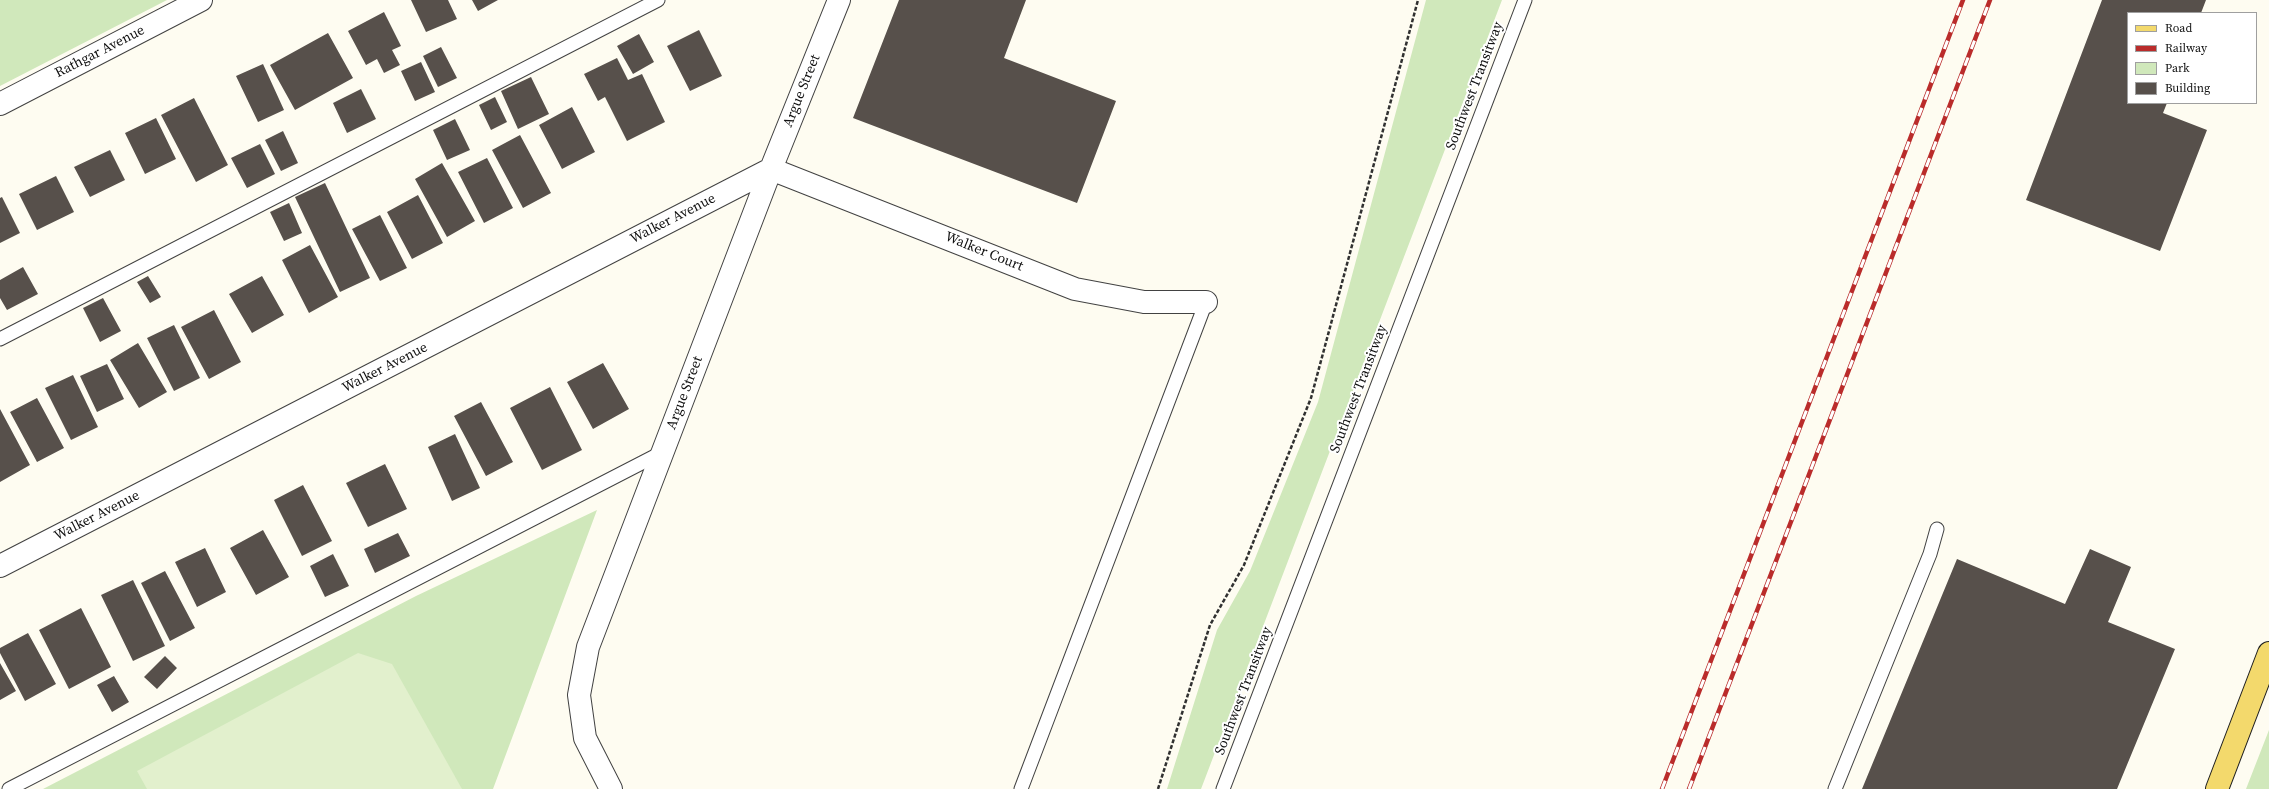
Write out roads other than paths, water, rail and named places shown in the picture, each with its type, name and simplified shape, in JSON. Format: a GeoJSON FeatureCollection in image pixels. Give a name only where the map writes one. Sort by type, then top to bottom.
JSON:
{"type":"FeatureCollection","features":[{"type":"Feature","properties":{"kind":"main road"},"geometry":{"type":"LineString","coordinates":[[2216,789],[2269,653]]}},
{"type":"Feature","properties":{"kind":"street","name":"Rathgar Avenue"},"geometry":{"type":"LineString","coordinates":[[0,104],[201,0]]}},
{"type":"Feature","properties":{"kind":"street","name":"Argue Street"},"geometry":{"type":"LineString","coordinates":[[611,789],[586,738],[579,695],[588,647],[661,453],[838,0]]}},
{"type":"Feature","properties":{"kind":"street","name":"Walker Court"},"geometry":{"type":"LineString","coordinates":[[771,169],[1076,289],[1144,302],[1206,302]]}},
{"type":"Feature","properties":{"kind":"street","name":"Walker Avenue"},"geometry":{"type":"LineString","coordinates":[[0,566],[771,169]]}},
{"type":"Feature","properties":{"kind":"lane"},"geometry":{"type":"LineString","coordinates":[[0,339],[658,0]]}},
{"type":"Feature","properties":{"kind":"lane","name":"Southwest Transitway"},"geometry":{"type":"LineString","coordinates":[[1223,789],[1525,0]]}},
{"type":"Feature","properties":{"kind":"lane"},"geometry":{"type":"LineString","coordinates":[[1021,789],[1206,302]]}},
{"type":"Feature","properties":{"kind":"lane"},"geometry":{"type":"LineString","coordinates":[[9,789],[661,453]]}},
{"type":"Feature","properties":{"kind":"lane"},"geometry":{"type":"LineString","coordinates":[[1835,789],[1930,554],[1936,529]]}},
{"type":"Feature","properties":{"kind":"railway"},"geometry":{"type":"LineString","coordinates":[[1662,789],[1963,0]]}},
{"type":"Feature","properties":{"kind":"railway"},"geometry":{"type":"LineString","coordinates":[[1689,789],[1990,0]]}}]}
